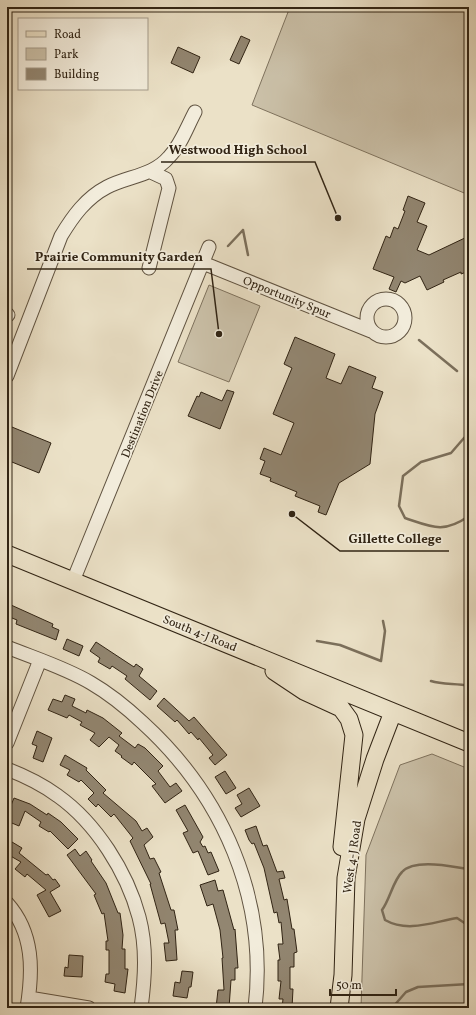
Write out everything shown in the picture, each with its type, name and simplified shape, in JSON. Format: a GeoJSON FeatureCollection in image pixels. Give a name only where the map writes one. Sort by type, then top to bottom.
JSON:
{"type":"FeatureCollection","features":[{"type":"Feature","properties":{"kind":"main road","name":"South 4-J Road"},"geometry":{"type":"LineString","coordinates":[[7,554],[469,743]]}},
{"type":"Feature","properties":{"kind":"main road"},"geometry":{"type":"LineString","coordinates":[[236,648],[304,691],[340,708],[349,719],[354,735],[341,844],[346,878]]}},
{"type":"Feature","properties":{"kind":"main road","name":"West 4-J Road"},"geometry":{"type":"LineString","coordinates":[[338,1008],[343,974],[346,878],[356,819],[375,759],[393,712]]}},
{"type":"Feature","properties":{"kind":"street"},"geometry":{"type":"LineString","coordinates":[[7,376],[61,236],[72,218],[87,201],[107,187],[152,172],[169,158],[179,143],[195,112]]}},
{"type":"Feature","properties":{"kind":"street"},"geometry":{"type":"LineString","coordinates":[[149,268],[169,188],[166,179],[152,172]]}},
{"type":"Feature","properties":{"kind":"street","name":"Destination Drive"},"geometry":{"type":"LineString","coordinates":[[73,581],[209,247]]}},
{"type":"Feature","properties":{"kind":"street","name":"Opportunity Spur"},"geometry":{"type":"LineString","coordinates":[[203,263],[371,331]]}},
{"type":"Feature","properties":{"kind":"street"},"geometry":{"type":"LineString","coordinates":[[7,647],[90,682],[121,704],[160,738],[194,779],[225,828],[239,864],[250,903],[256,956],[254,1008]]}},
{"type":"Feature","properties":{"kind":"street"},"geometry":{"type":"LineString","coordinates":[[7,743],[40,660]]}},
{"type":"Feature","properties":{"kind":"street"},"geometry":{"type":"LineString","coordinates":[[7,769],[30,778],[59,796],[84,820],[104,845],[121,873],[132,894],[138,912],[144,947],[145,975],[141,1008]]}},
{"type":"Feature","properties":{"kind":"street"},"geometry":{"type":"LineString","coordinates":[[7,903],[14,911],[27,939],[32,968],[28,1003],[89,1008]]}},
{"type":"Feature","properties":{"kind":"green space"},"geometry":{"type":"Polygon","coordinates":[[[290,7],[469,7],[469,195],[252,105],[290,7]]]}},
{"type":"Feature","properties":{"kind":"green space"},"geometry":{"type":"Polygon","coordinates":[[[209,285],[260,306],[229,382],[178,362],[209,285]]]}},
{"type":"Feature","properties":{"kind":"green space"},"geometry":{"type":"Polygon","coordinates":[[[432,754],[469,769],[469,1008],[361,1008],[366,855],[400,765],[432,754]]]}},
{"type":"Feature","properties":{"kind":"building"},"geometry":{"type":"Polygon","coordinates":[[[241,36],[250,40],[239,64],[230,60],[241,36]]]}},
{"type":"Feature","properties":{"kind":"building"},"geometry":{"type":"Polygon","coordinates":[[[178,47],[200,57],[193,73],[171,63],[178,47]]]}},
{"type":"Feature","properties":{"kind":"building"},"geometry":{"type":"Polygon","coordinates":[[[408,196],[425,203],[417,222],[427,226],[417,250],[429,255],[469,236],[469,271],[461,274],[461,272],[443,280],[444,282],[427,290],[420,276],[405,283],[401,281],[396,292],[389,289],[394,277],[373,269],[386,236],[390,238],[394,227],[398,229],[405,211],[403,210],[408,196]]]}},
{"type":"Feature","properties":{"kind":"building"},"geometry":{"type":"Polygon","coordinates":[[[295,337],[335,354],[326,378],[341,384],[349,366],[376,377],[372,388],[383,392],[375,414],[370,464],[339,483],[326,515],[318,512],[320,506],[295,496],[297,492],[270,481],[271,478],[260,474],[265,461],[260,459],[264,448],[281,455],[294,423],[273,414],[292,368],[284,364],[295,337]]]}},
{"type":"Feature","properties":{"kind":"building"},"geometry":{"type":"Polygon","coordinates":[[[227,390],[234,392],[220,429],[188,416],[197,396],[199,397],[201,392],[222,401],[227,390]]]}},
{"type":"Feature","properties":{"kind":"building"},"geometry":{"type":"Polygon","coordinates":[[[7,425],[51,443],[39,473],[7,460],[7,425]]]}},
{"type":"Feature","properties":{"kind":"building"},"geometry":{"type":"Polygon","coordinates":[[[11,605],[53,624],[52,627],[59,630],[56,640],[16,624],[17,620],[7,616],[11,605]]]}},
{"type":"Feature","properties":{"kind":"building"},"geometry":{"type":"Polygon","coordinates":[[[67,639],[83,646],[79,656],[63,649],[67,639]]]}},
{"type":"Feature","properties":{"kind":"building"},"geometry":{"type":"Polygon","coordinates":[[[96,642],[134,667],[136,664],[143,669],[139,676],[157,691],[150,700],[125,679],[127,676],[112,666],[110,669],[98,662],[100,658],[90,651],[96,642]]]}},
{"type":"Feature","properties":{"kind":"building"},"geometry":{"type":"Polygon","coordinates":[[[65,695],[75,699],[72,706],[86,713],[87,710],[103,718],[122,733],[119,736],[135,748],[138,744],[145,748],[163,766],[158,771],[170,787],[176,783],[182,791],[165,803],[152,786],[156,784],[134,762],[132,765],[115,751],[119,745],[109,737],[99,747],[90,740],[95,733],[80,725],[82,722],[69,715],[67,718],[48,710],[53,699],[62,702],[65,695]]]}},
{"type":"Feature","properties":{"kind":"building"},"geometry":{"type":"Polygon","coordinates":[[[164,698],[189,721],[194,717],[227,755],[215,765],[209,758],[213,755],[199,738],[198,740],[191,732],[189,734],[177,720],[175,722],[157,706],[164,698]]]}},
{"type":"Feature","properties":{"kind":"building"},"geometry":{"type":"Polygon","coordinates":[[[37,731],[52,738],[43,762],[33,758],[37,746],[32,744],[37,731]]]}},
{"type":"Feature","properties":{"kind":"building"},"geometry":{"type":"Polygon","coordinates":[[[65,755],[87,768],[86,770],[106,790],[103,793],[136,821],[142,831],[147,828],[153,837],[144,845],[150,859],[154,858],[161,872],[159,873],[171,910],[174,910],[178,930],[175,930],[177,960],[166,961],[164,943],[169,943],[165,923],[161,924],[151,884],[130,841],[133,838],[114,814],[111,817],[98,804],[96,807],[88,799],[94,793],[81,780],[79,782],[67,775],[70,770],[60,765],[65,755]]]}},
{"type":"Feature","properties":{"kind":"building"},"geometry":{"type":"Polygon","coordinates":[[[225,771],[236,788],[226,794],[215,777],[225,771]]]}},
{"type":"Feature","properties":{"kind":"building"},"geometry":{"type":"Polygon","coordinates":[[[249,788],[260,806],[241,817],[235,808],[242,804],[237,795],[249,788]]]}},
{"type":"Feature","properties":{"kind":"building"},"geometry":{"type":"Polygon","coordinates":[[[14,798],[30,804],[47,815],[48,813],[61,822],[78,839],[68,849],[50,831],[49,832],[39,826],[41,822],[25,811],[19,826],[7,821],[7,815],[14,798]]]}},
{"type":"Feature","properties":{"kind":"building"},"geometry":{"type":"Polygon","coordinates":[[[185,805],[203,837],[200,842],[203,847],[205,846],[208,853],[211,852],[219,871],[208,875],[198,851],[193,853],[183,833],[188,831],[176,810],[185,805]]]}},
{"type":"Feature","properties":{"kind":"building"},"geometry":{"type":"Polygon","coordinates":[[[256,826],[263,846],[267,845],[277,872],[283,871],[285,878],[279,879],[284,900],[287,899],[292,929],[294,929],[297,952],[294,953],[294,967],[290,967],[290,989],[293,989],[292,1008],[282,1008],[283,999],[279,999],[281,981],[278,981],[278,960],[280,960],[278,944],[283,944],[281,922],[279,923],[277,912],[274,913],[264,868],[254,843],[252,844],[249,840],[245,830],[256,826]]]}},
{"type":"Feature","properties":{"kind":"building"},"geometry":{"type":"Polygon","coordinates":[[[7,839],[22,848],[19,853],[46,875],[48,874],[53,880],[55,879],[60,886],[50,892],[61,911],[49,917],[37,895],[46,890],[27,874],[25,877],[15,869],[21,862],[7,854],[7,839]]]}},
{"type":"Feature","properties":{"kind":"building"},"geometry":{"type":"Polygon","coordinates":[[[75,849],[80,856],[86,851],[106,883],[118,913],[120,913],[123,935],[122,949],[125,949],[125,969],[128,969],[125,993],[114,991],[115,984],[105,982],[106,974],[109,974],[109,950],[106,950],[106,941],[108,941],[104,913],[102,914],[94,895],[96,894],[67,855],[75,849]]]}},
{"type":"Feature","properties":{"kind":"building"},"geometry":{"type":"Polygon","coordinates":[[[215,880],[218,891],[223,890],[234,930],[235,929],[238,968],[235,968],[235,980],[231,980],[229,1008],[216,1008],[218,990],[224,990],[220,930],[213,904],[207,906],[200,885],[215,880]]]}},
{"type":"Feature","properties":{"kind":"building"},"geometry":{"type":"Polygon","coordinates":[[[69,955],[83,956],[82,977],[64,976],[65,967],[68,968],[69,955]]]}},
{"type":"Feature","properties":{"kind":"building"},"geometry":{"type":"Polygon","coordinates":[[[182,971],[193,972],[191,987],[189,987],[187,998],[173,996],[175,982],[180,983],[182,971]]]}},
{"type":"Feature","properties":{"kind":"waterway"},"geometry":{"type":"LineString","coordinates":[[243,230],[248,255]]}},
{"type":"Feature","properties":{"kind":"waterway"},"geometry":{"type":"LineString","coordinates":[[228,246],[243,230]]}},
{"type":"Feature","properties":{"kind":"waterway"},"geometry":{"type":"LineString","coordinates":[[419,340],[457,371]]}},
{"type":"Feature","properties":{"kind":"waterway"},"geometry":{"type":"LineString","coordinates":[[469,436],[464,438],[451,453],[421,462],[403,476],[399,506],[405,518],[430,526],[444,527],[452,525],[469,516]]}},
{"type":"Feature","properties":{"kind":"waterway"},"geometry":{"type":"LineString","coordinates":[[317,641],[340,645],[381,661],[385,631],[383,621]]}},
{"type":"Feature","properties":{"kind":"waterway"},"geometry":{"type":"LineString","coordinates":[[431,681],[469,686]]}},
{"type":"Feature","properties":{"kind":"waterway"},"geometry":{"type":"LineString","coordinates":[[469,869],[434,864],[416,865],[408,868],[399,876],[382,910],[385,920],[403,926],[421,925],[457,918],[469,926]]}},
{"type":"Feature","properties":{"kind":"waterway"},"geometry":{"type":"LineString","coordinates":[[392,1008],[406,992],[418,987],[469,984]]}},
{"type":"Feature","properties":{"kind":"place","name":"Westwood High School"},"geometry":{"type":"Point","coordinates":[338,218]}},
{"type":"Feature","properties":{"kind":"place","name":"Prairie Community Garden"},"geometry":{"type":"Point","coordinates":[219,334]}},
{"type":"Feature","properties":{"kind":"place","name":"Gillette College"},"geometry":{"type":"Point","coordinates":[292,514]}}]}
